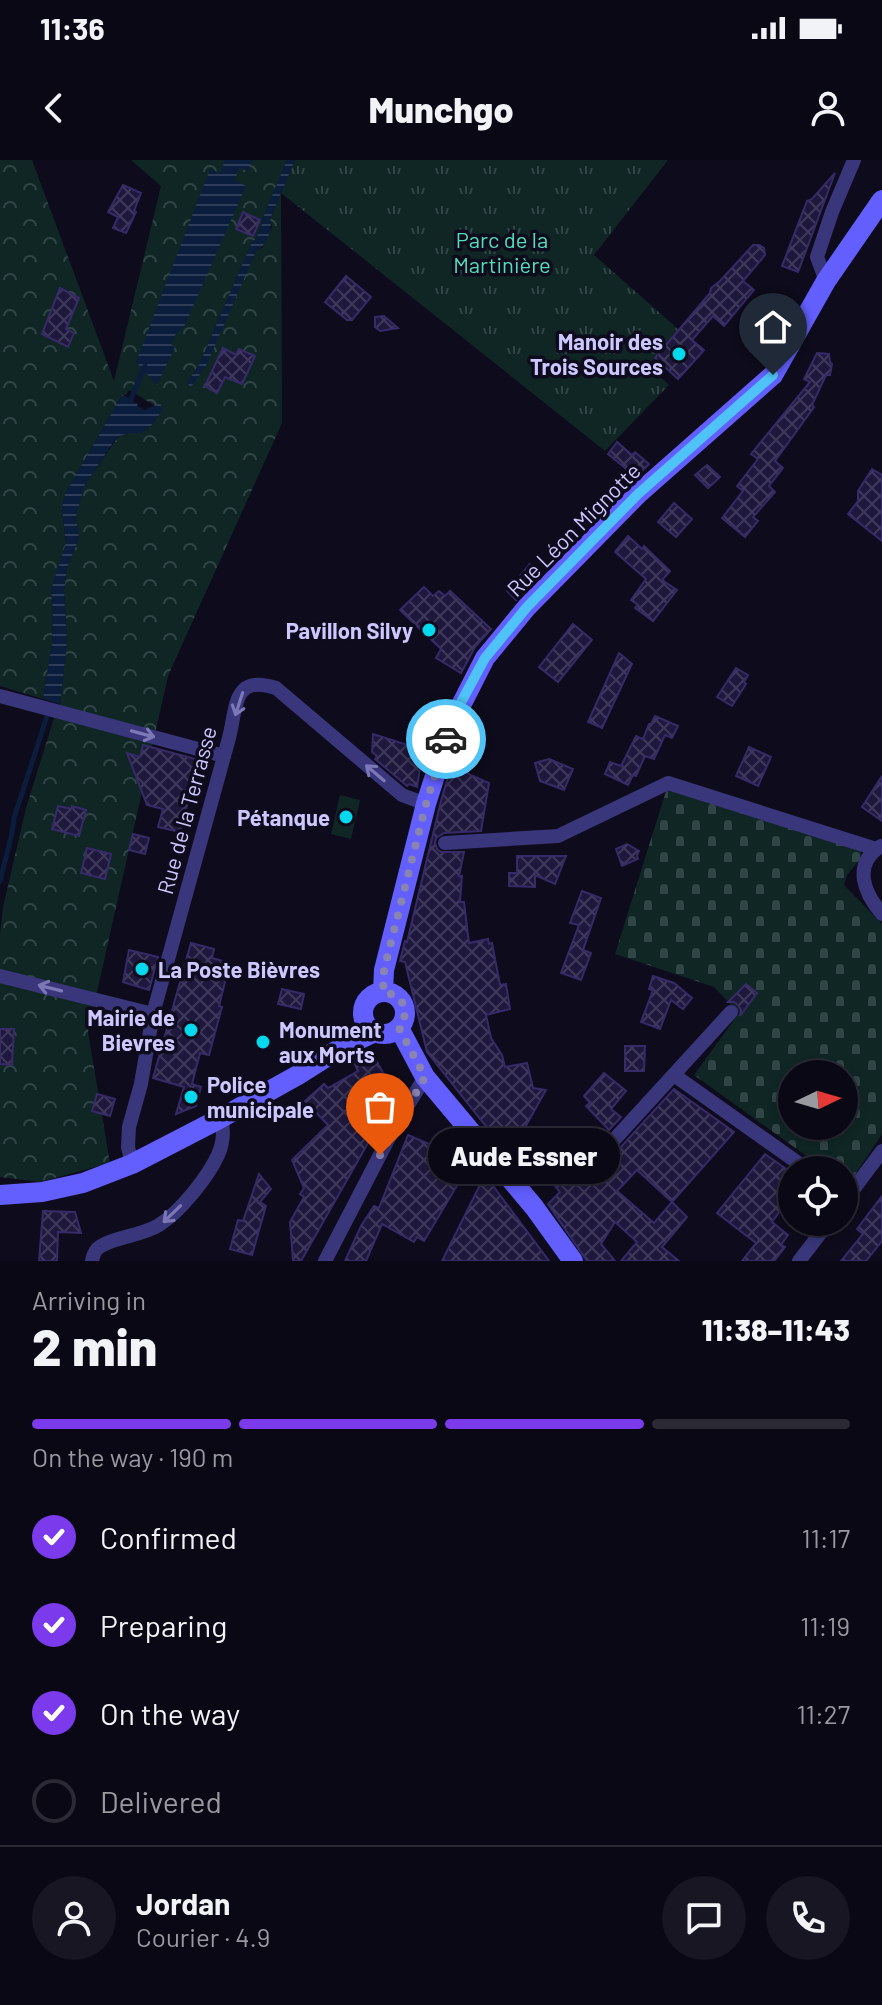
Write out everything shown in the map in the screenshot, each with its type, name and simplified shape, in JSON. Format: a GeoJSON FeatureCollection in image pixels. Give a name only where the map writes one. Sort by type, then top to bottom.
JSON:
{"type":"FeatureCollection","features":[{"type":"Feature","properties":{"kind":"main road","name":"Rue Léon Mignotte"},"geometry":{"type":"LineString","coordinates":[[383,992],[384,970],[426,804],[451,725],[485,658],[527,607],[638,494],[773,375],[826,281],[882,200]]}},
{"type":"Feature","properties":{"kind":"main road"},"geometry":{"type":"LineString","coordinates":[[383,992],[396,995],[404,1006],[405,1019],[399,1028],[387,1034],[369,1024],[364,1009],[369,999],[383,992]]}},
{"type":"Feature","properties":{"kind":"main road"},"geometry":{"type":"LineString","coordinates":[[0,1195],[42,1192],[83,1183],[132,1164],[311,1067],[369,1024]]}},
{"type":"Feature","properties":{"kind":"main road"},"geometry":{"type":"LineString","coordinates":[[399,1028],[425,1077],[528,1200],[573,1261]]}},
{"type":"Feature","properties":{"kind":"street"},"geometry":{"type":"LineString","coordinates":[[826,281],[817,257],[854,160]]}},
{"type":"Feature","properties":{"kind":"street","name":"Rue de la Terrasse"},"geometry":{"type":"LineString","coordinates":[[132,1164],[128,1147],[129,1127],[141,1084],[153,1014],[240,694],[248,685],[276,688],[402,795],[426,804]]}},
{"type":"Feature","properties":{"kind":"street"},"geometry":{"type":"LineString","coordinates":[[0,696],[224,756]]}},
{"type":"Feature","properties":{"kind":"street"},"geometry":{"type":"LineString","coordinates":[[445,843],[558,836],[668,783],[879,847],[866,862],[864,878],[869,897],[882,914]]}},
{"type":"Feature","properties":{"kind":"street"},"geometry":{"type":"LineString","coordinates":[[0,976],[153,1014]]}},
{"type":"Feature","properties":{"kind":"street"},"geometry":{"type":"LineString","coordinates":[[602,1153],[731,1012]]}},
{"type":"Feature","properties":{"kind":"street"},"geometry":{"type":"LineString","coordinates":[[674,1075],[788,1156]]}},
{"type":"Feature","properties":{"kind":"street"},"geometry":{"type":"LineString","coordinates":[[325,1261],[394,1128],[425,1077]]}},
{"type":"Feature","properties":{"kind":"street"},"geometry":{"type":"LineString","coordinates":[[92,1261],[98,1247],[142,1233],[171,1217],[208,1172],[219,1152],[223,1128],[221,1118]]}},
{"type":"Feature","properties":{"kind":"street"},"geometry":{"type":"LineString","coordinates":[[858,1182],[882,1151]]}},
{"type":"Feature","properties":{"kind":"street"},"geometry":{"type":"LineString","coordinates":[[799,1261],[818,1236]]}},
{"type":"Feature","properties":{"kind":"green space"},"geometry":{"type":"Polygon","coordinates":[[[0,160],[32,160],[114,381],[161,186],[131,160],[287,160],[256,239],[252,242],[200,363],[187,383],[206,362],[256,251],[262,248],[272,227],[270,219],[281,193],[282,423],[168,676],[88,1032],[110,1163],[40,1182],[0,1177],[0,935],[3,907],[26,808],[60,704],[67,642],[64,591],[67,568],[79,538],[76,517],[84,486],[118,437],[141,433],[151,426],[162,410],[129,390],[122,395],[65,494],[62,508],[66,544],[51,590],[52,644],[43,699],[0,686],[0,160]]]}},
{"type":"Feature","properties":{"kind":"green space","name":"Parc de la Martinière"},"geometry":{"type":"Polygon","coordinates":[[[295,160],[668,160],[594,255],[678,329],[648,366],[669,385],[605,451],[281,193],[295,160]]]}},
{"type":"Feature","properties":{"kind":"green space"},"geometry":{"type":"Polygon","coordinates":[[[667,788],[860,848],[862,857],[847,875],[844,885],[882,924],[882,1134],[858,1170],[858,1156],[807,1156],[784,1140],[858,1140],[858,1060],[778,1060],[778,1135],[694,1075],[739,1013],[714,987],[615,954],[667,788]]]}},
{"type":"Feature","properties":{"kind":"green space","name":"Pétanque"},"geometry":{"type":"Polygon","coordinates":[[[340,795],[360,800],[351,839],[331,834],[340,795]]]}},
{"type":"Feature","properties":{"kind":"water"},"geometry":{"type":"Polygon","coordinates":[[[223,160],[252,160],[248,171],[239,168],[235,180],[246,186],[184,327],[175,335],[171,345],[175,347],[157,385],[136,362],[210,169],[220,173],[223,160]]]}},
{"type":"Feature","properties":{"kind":"water"},"geometry":{"type":"Polygon","coordinates":[[[287,160],[295,160],[270,219],[268,237],[256,251],[207,364],[191,387],[187,383],[200,363],[252,242],[256,239],[287,160]]]}},
{"type":"Feature","properties":{"kind":"water"},"geometry":{"type":"Polygon","coordinates":[[[122,395],[145,410],[160,403],[163,410],[141,433],[117,437],[84,486],[76,517],[79,538],[67,568],[64,591],[67,642],[60,704],[43,699],[52,644],[51,590],[66,543],[62,508],[65,494],[122,395]]]}},
{"type":"Feature","properties":{"kind":"building"},"geometry":{"type":"Polygon","coordinates":[[[835,173],[798,272],[782,266],[807,201],[835,173]]]}},
{"type":"Feature","properties":{"kind":"building"},"geometry":{"type":"Polygon","coordinates":[[[123,185],[141,193],[126,233],[113,228],[118,217],[108,212],[123,185]]]}},
{"type":"Feature","properties":{"kind":"building"},"geometry":{"type":"Polygon","coordinates":[[[243,212],[260,220],[253,236],[236,229],[243,212]]]}},
{"type":"Feature","properties":{"kind":"building"},"geometry":{"type":"Polygon","coordinates":[[[753,245],[764,248],[765,255],[743,281],[754,290],[724,326],[713,316],[692,340],[704,350],[678,379],[655,358],[711,288],[753,245]]]}},
{"type":"Feature","properties":{"kind":"building"},"geometry":{"type":"Polygon","coordinates":[[[346,276],[371,297],[352,320],[347,320],[325,302],[346,276]]]}},
{"type":"Feature","properties":{"kind":"building"},"geometry":{"type":"Polygon","coordinates":[[[60,288],[79,298],[66,329],[74,333],[68,347],[42,334],[60,288]]]}},
{"type":"Feature","properties":{"kind":"building"},"geometry":{"type":"Polygon","coordinates":[[[384,316],[398,328],[380,331],[375,327],[375,317],[384,316]]]}},
{"type":"Feature","properties":{"kind":"building"},"geometry":{"type":"Polygon","coordinates":[[[223,348],[236,355],[239,349],[255,356],[242,384],[225,377],[217,393],[205,386],[223,348]]]}},
{"type":"Feature","properties":{"kind":"building"},"geometry":{"type":"Polygon","coordinates":[[[817,353],[829,354],[832,364],[830,375],[826,375],[812,405],[814,407],[775,461],[783,468],[769,486],[775,492],[753,517],[758,521],[745,537],[722,518],[743,491],[737,486],[758,459],[751,454],[810,382],[804,379],[817,353]]]}},
{"type":"Feature","properties":{"kind":"building"},"geometry":{"type":"Polygon","coordinates":[[[617,442],[649,464],[636,477],[608,454],[617,442]]]}},
{"type":"Feature","properties":{"kind":"building"},"geometry":{"type":"Polygon","coordinates":[[[707,465],[720,477],[708,488],[695,475],[707,465]]]}},
{"type":"Feature","properties":{"kind":"building"},"geometry":{"type":"Polygon","coordinates":[[[872,469],[882,475],[882,541],[848,514],[858,501],[858,491],[872,469]]]}},
{"type":"Feature","properties":{"kind":"building"},"geometry":{"type":"Polygon","coordinates":[[[674,503],[692,519],[676,537],[658,522],[674,503]]]}},
{"type":"Feature","properties":{"kind":"building"},"geometry":{"type":"Polygon","coordinates":[[[628,536],[642,549],[644,546],[670,571],[662,580],[677,590],[653,621],[635,608],[638,605],[631,600],[646,579],[615,552],[628,536]]]}},
{"type":"Feature","properties":{"kind":"building"},"geometry":{"type":"Polygon","coordinates":[[[530,564],[540,573],[516,600],[507,591],[530,564]]]}},
{"type":"Feature","properties":{"kind":"building"},"geometry":{"type":"Polygon","coordinates":[[[424,587],[433,596],[439,591],[445,596],[450,591],[491,629],[475,647],[461,673],[436,658],[441,649],[400,610],[424,587]]]}},
{"type":"Feature","properties":{"kind":"building"},"geometry":{"type":"Polygon","coordinates":[[[573,624],[592,640],[558,682],[539,667],[573,624]]]}},
{"type":"Feature","properties":{"kind":"building"},"geometry":{"type":"Polygon","coordinates":[[[619,653],[632,664],[602,728],[588,722],[619,653]]]}},
{"type":"Feature","properties":{"kind":"building"},"geometry":{"type":"Polygon","coordinates":[[[736,668],[748,675],[732,706],[717,697],[736,668]]]}},
{"type":"Feature","properties":{"kind":"building"},"geometry":{"type":"Polygon","coordinates":[[[655,716],[678,726],[672,738],[665,735],[654,759],[645,756],[628,785],[605,774],[610,762],[621,766],[636,736],[643,739],[655,716]]]}},
{"type":"Feature","properties":{"kind":"building"},"geometry":{"type":"Polygon","coordinates":[[[373,734],[423,750],[417,787],[407,786],[375,759],[377,756],[372,752],[373,734]]]}},
{"type":"Feature","properties":{"kind":"building"},"geometry":{"type":"Polygon","coordinates":[[[143,745],[199,760],[180,832],[158,827],[163,809],[147,805],[127,753],[140,757],[143,745]]]}},
{"type":"Feature","properties":{"kind":"building"},"geometry":{"type":"Polygon","coordinates":[[[749,747],[771,757],[758,786],[736,776],[749,747]]]}},
{"type":"Feature","properties":{"kind":"building"},"geometry":{"type":"Polygon","coordinates":[[[549,759],[573,769],[564,790],[540,781],[535,763],[549,759]]]}},
{"type":"Feature","properties":{"kind":"building"},"geometry":{"type":"Polygon","coordinates":[[[451,767],[489,783],[481,831],[444,833],[436,838],[435,843],[441,852],[464,852],[459,876],[462,876],[460,902],[464,902],[469,943],[488,939],[489,944],[492,943],[500,985],[506,984],[510,1009],[486,1015],[491,1038],[502,1055],[505,1067],[527,1063],[533,1088],[546,1090],[519,1138],[540,1167],[527,1178],[427,1052],[405,962],[400,961],[451,767]]]}},
{"type":"Feature","properties":{"kind":"building"},"geometry":{"type":"Polygon","coordinates":[[[882,776],[882,821],[862,807],[882,776]]]}},
{"type":"Feature","properties":{"kind":"building"},"geometry":{"type":"Polygon","coordinates":[[[58,806],[86,810],[79,836],[52,829],[58,806]]]}},
{"type":"Feature","properties":{"kind":"building"},"geometry":{"type":"Polygon","coordinates":[[[133,834],[149,838],[145,854],[129,850],[133,834]]]}},
{"type":"Feature","properties":{"kind":"building"},"geometry":{"type":"Polygon","coordinates":[[[627,844],[639,851],[638,859],[622,866],[616,849],[627,844]]]}},
{"type":"Feature","properties":{"kind":"building"},"geometry":{"type":"Polygon","coordinates":[[[87,848],[111,854],[105,879],[81,873],[87,848]]]}},
{"type":"Feature","properties":{"kind":"building"},"geometry":{"type":"Polygon","coordinates":[[[517,856],[566,856],[555,884],[535,875],[535,887],[509,886],[509,873],[517,873],[517,856]]]}},
{"type":"Feature","properties":{"kind":"building"},"geometry":{"type":"Polygon","coordinates":[[[582,891],[601,898],[583,950],[591,953],[581,980],[561,973],[579,925],[570,923],[582,891]]]}},
{"type":"Feature","properties":{"kind":"building","name":"Mairie de Bievres"},"geometry":{"type":"Polygon","coordinates":[[[191,943],[214,949],[212,958],[223,961],[228,970],[209,1055],[200,1053],[192,1084],[201,1087],[196,1106],[176,1114],[184,1087],[153,1078],[191,943]]]}},
{"type":"Feature","properties":{"kind":"building","name":"La Poste Bièvres"},"geometry":{"type":"Polygon","coordinates":[[[129,950],[158,957],[149,990],[123,982],[129,950]]]}},
{"type":"Feature","properties":{"kind":"building"},"geometry":{"type":"Polygon","coordinates":[[[653,976],[674,983],[692,998],[683,1009],[671,1000],[660,1029],[641,1022],[653,990],[649,989],[653,976]]]}},
{"type":"Feature","properties":{"kind":"building"},"geometry":{"type":"Polygon","coordinates":[[[746,984],[757,993],[740,1016],[738,1005],[728,1002],[746,984]]]}},
{"type":"Feature","properties":{"kind":"building"},"geometry":{"type":"Polygon","coordinates":[[[282,989],[304,994],[301,1009],[278,1004],[282,989]]]}},
{"type":"Feature","properties":{"kind":"building"},"geometry":{"type":"Polygon","coordinates":[[[0,1029],[14,1029],[12,1065],[0,1064],[0,1029]]]}},
{"type":"Feature","properties":{"kind":"building"},"geometry":{"type":"Polygon","coordinates":[[[625,1046],[645,1046],[644,1071],[625,1071],[625,1046]]]}},
{"type":"Feature","properties":{"kind":"building"},"geometry":{"type":"Polygon","coordinates":[[[371,1051],[386,1078],[385,1097],[393,1099],[301,1261],[293,1261],[290,1222],[304,1197],[300,1194],[304,1188],[292,1160],[328,1125],[305,1101],[324,1084],[328,1088],[358,1071],[353,1060],[371,1051]]]}},
{"type":"Feature","properties":{"kind":"building"},"geometry":{"type":"Polygon","coordinates":[[[604,1073],[626,1091],[611,1109],[621,1117],[609,1130],[586,1106],[590,1103],[584,1096],[604,1073]]]}},
{"type":"Feature","properties":{"kind":"building"},"geometry":{"type":"Polygon","coordinates":[[[674,1089],[734,1132],[672,1202],[687,1217],[662,1247],[679,1261],[621,1261],[637,1242],[615,1222],[601,1244],[615,1261],[587,1261],[548,1204],[560,1192],[545,1174],[558,1164],[577,1186],[600,1163],[609,1160],[674,1089]],[[637,1170],[617,1191],[654,1223],[672,1202],[637,1170]]]}},
{"type":"Feature","properties":{"kind":"building"},"geometry":{"type":"Polygon","coordinates":[[[97,1094],[115,1099],[110,1116],[92,1111],[97,1094]]]}},
{"type":"Feature","properties":{"kind":"building"},"geometry":{"type":"Polygon","coordinates":[[[408,1135],[471,1162],[424,1241],[417,1237],[414,1242],[382,1224],[366,1261],[345,1261],[361,1226],[374,1206],[379,1208],[408,1135]]]}},
{"type":"Feature","properties":{"kind":"building"},"geometry":{"type":"Polygon","coordinates":[[[765,1154],[778,1163],[778,1214],[772,1222],[778,1227],[778,1236],[787,1236],[781,1245],[785,1247],[774,1261],[742,1261],[756,1243],[717,1213],[765,1154]]]}},
{"type":"Feature","properties":{"kind":"building"},"geometry":{"type":"Polygon","coordinates":[[[259,1174],[271,1189],[260,1202],[266,1206],[252,1255],[230,1249],[238,1220],[243,1221],[259,1174]]]}},
{"type":"Feature","properties":{"kind":"building"},"geometry":{"type":"Polygon","coordinates":[[[485,1175],[523,1226],[549,1261],[442,1261],[485,1175]]]}},
{"type":"Feature","properties":{"kind":"building"},"geometry":{"type":"Polygon","coordinates":[[[882,1196],[882,1241],[866,1261],[841,1261],[863,1234],[858,1228],[882,1196]]]}},
{"type":"Feature","properties":{"kind":"building"},"geometry":{"type":"Polygon","coordinates":[[[43,1211],[75,1212],[81,1233],[58,1232],[57,1261],[39,1261],[43,1211]]]}},
{"type":"Feature","properties":{"kind":"waterway"},"geometry":{"type":"LineString","coordinates":[[130,401],[145,366]]}},
{"type":"Feature","properties":{"kind":"waterway"},"geometry":{"type":"LineString","coordinates":[[0,881],[14,818],[48,713]]}},
{"type":"Feature","properties":{"kind":"way so far"},"geometry":{"type":"LineString","coordinates":[[380,1155],[425,1077],[399,1028],[405,1019],[404,1006],[396,995],[383,992],[384,970],[426,804],[446,739]]}},
{"type":"Feature","properties":{"kind":"place","name":"Manoir des Trois Sources"},"geometry":{"type":"Point","coordinates":[679,354]}},
{"type":"Feature","properties":{"kind":"place","name":"Pavillon Silvy"},"geometry":{"type":"Point","coordinates":[429,630]}},
{"type":"Feature","properties":{"kind":"place","name":"Pétanque"},"geometry":{"type":"Point","coordinates":[346,817]}},
{"type":"Feature","properties":{"kind":"place","name":"La Poste Bièvres"},"geometry":{"type":"Point","coordinates":[142,969]}},
{"type":"Feature","properties":{"kind":"place","name":"Mairie de Bievres"},"geometry":{"type":"Point","coordinates":[191,1030]}},
{"type":"Feature","properties":{"kind":"place","name":"Monument aux Morts"},"geometry":{"type":"Point","coordinates":[263,1042]}},
{"type":"Feature","properties":{"kind":"place","name":"Police municipale"},"geometry":{"type":"Point","coordinates":[191,1097]}},
{"type":"Feature","properties":{"kind":"place","name":"Aude Essner"},"geometry":{"type":"Point","coordinates":[380,1155]}},
{"type":"Feature","properties":{"kind":"route"},"geometry":{"type":"LineString","coordinates":[[446,739],[459,706],[485,658],[527,607],[638,494],[773,375]]}}]}
